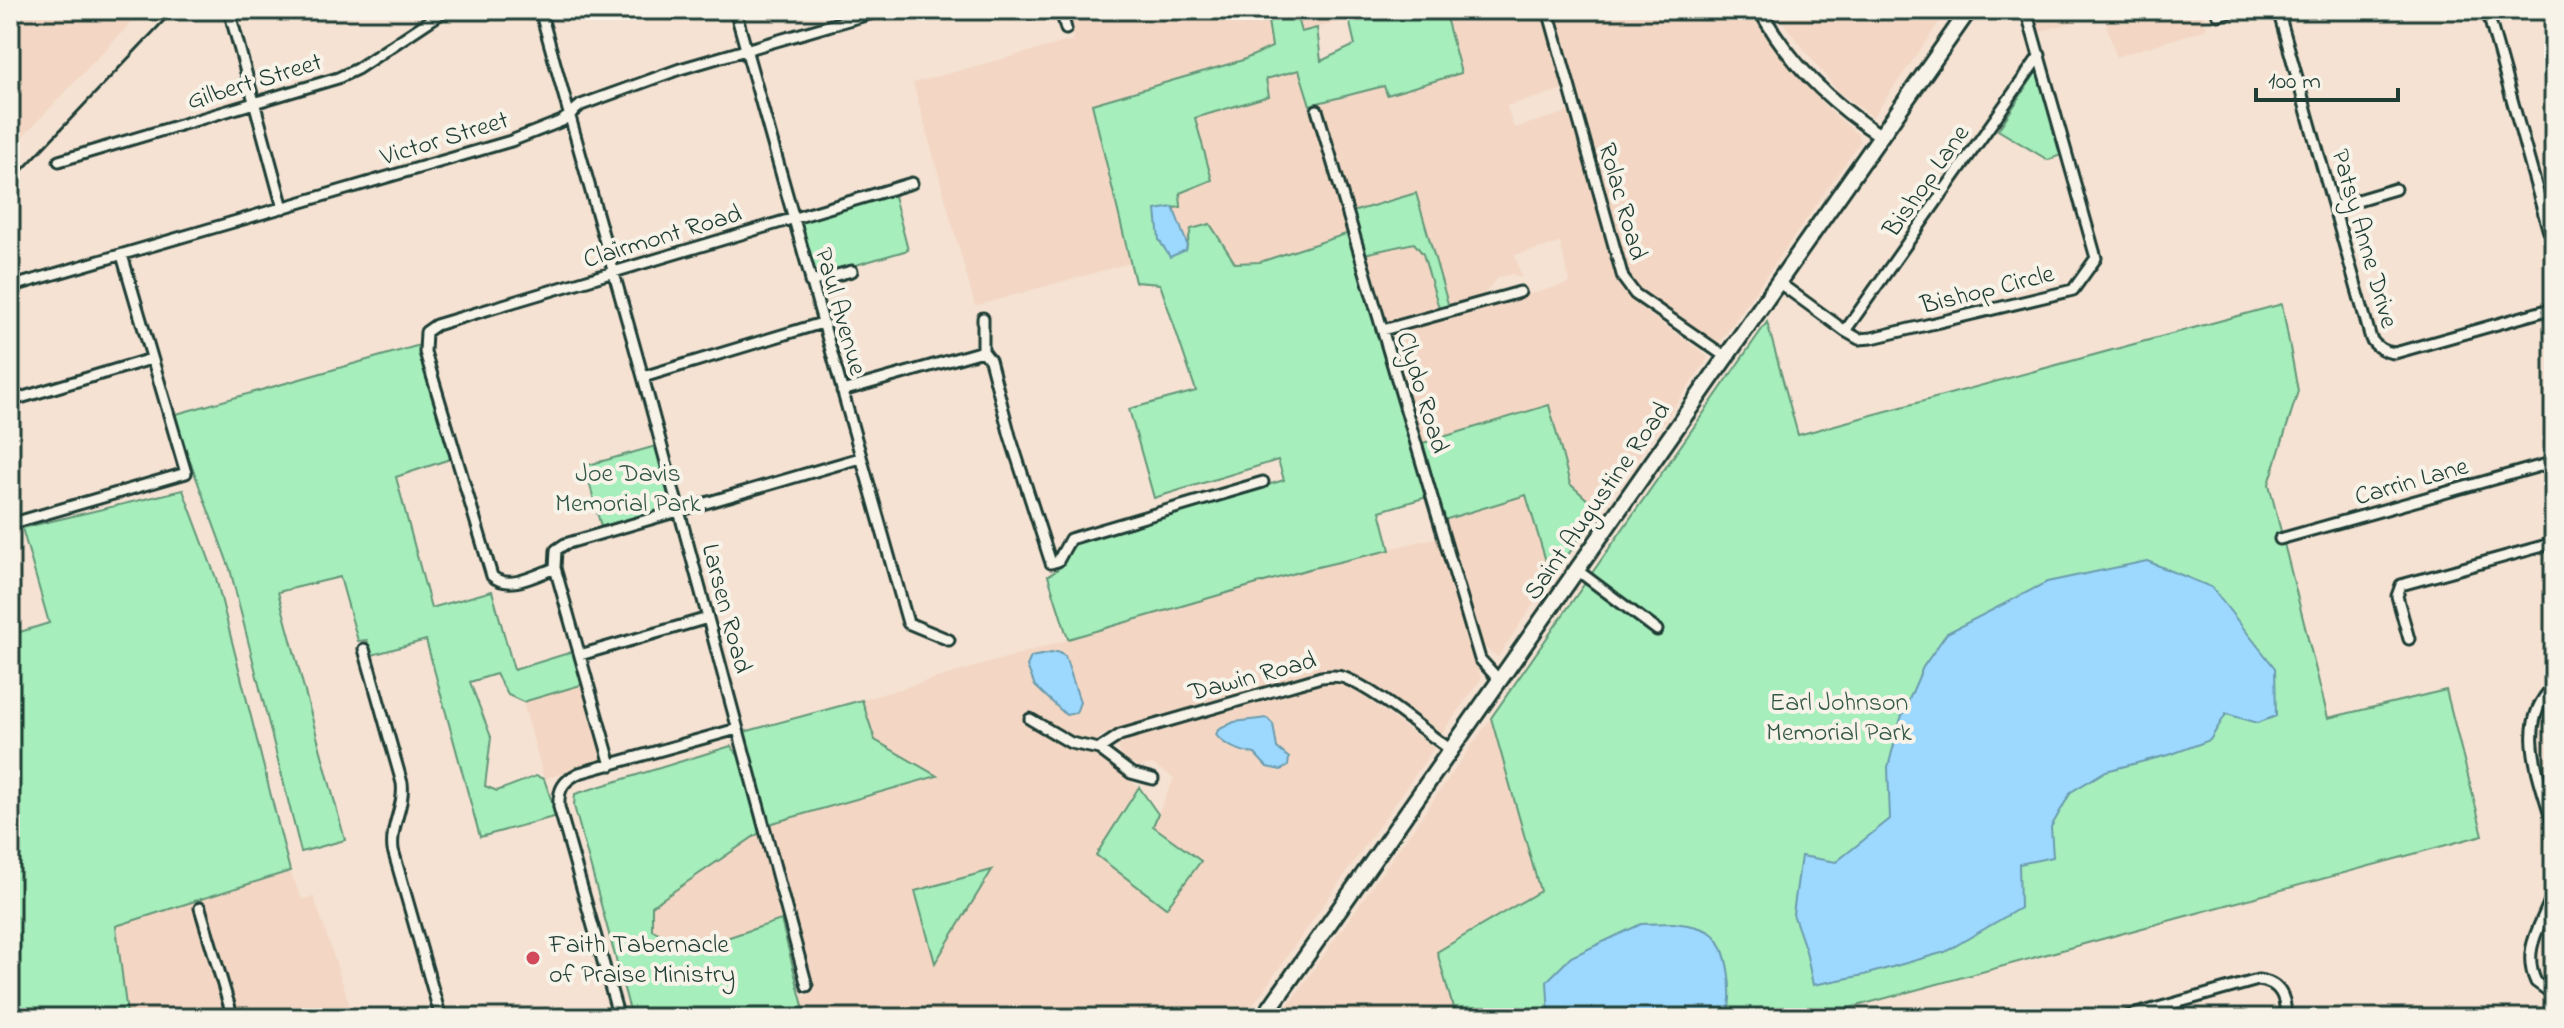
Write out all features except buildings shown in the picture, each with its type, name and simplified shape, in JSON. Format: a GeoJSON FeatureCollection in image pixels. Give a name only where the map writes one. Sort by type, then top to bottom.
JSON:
{"type":"FeatureCollection","features":[{"type":"Feature","properties":{"kind":"main road","name":"Saint Augustine Road"},"geometry":{"type":"LineString","coordinates":[[1263,1018],[1969,10]]}},
{"type":"Feature","properties":{"kind":"street"},"geometry":{"type":"LineString","coordinates":[[229,10],[283,208]]}},
{"type":"Feature","properties":{"kind":"street","name":"Gilbert Street"},"geometry":{"type":"LineString","coordinates":[[59,161],[357,69],[446,10]]}},
{"type":"Feature","properties":{"kind":"street","name":"Larsen Road"},"geometry":{"type":"LineString","coordinates":[[540,10],[643,377],[807,986]]}},
{"type":"Feature","properties":{"kind":"street","name":"Paul Avenue"},"geometry":{"type":"LineString","coordinates":[[735,10],[908,623],[949,640]]}},
{"type":"Feature","properties":{"kind":"street","name":"Victor Street"},"geometry":{"type":"LineString","coordinates":[[10,287],[511,141],[562,121],[581,105],[680,69],[883,10]]}},
{"type":"Feature","properties":{"kind":"street"},"geometry":{"type":"LineString","coordinates":[[1061,10],[1066,29]]}},
{"type":"Feature","properties":{"kind":"street","name":"Rolac Road"},"geometry":{"type":"LineString","coordinates":[[1548,10],[1623,278],[1642,299],[1726,357]]}},
{"type":"Feature","properties":{"kind":"street"},"geometry":{"type":"LineString","coordinates":[[1760,10],[1776,36],[1818,86],[1843,109],[1881,136]]}},
{"type":"Feature","properties":{"kind":"street","name":"Bishop Circle"},"geometry":{"type":"LineString","coordinates":[[1778,282],[1859,339],[2073,290],[2096,258],[2026,10]]}},
{"type":"Feature","properties":{"kind":"street"},"geometry":{"type":"LineString","coordinates":[[2218,15],[2236,10]]}},
{"type":"Feature","properties":{"kind":"street","name":"Patsy Anne Drive"},"geometry":{"type":"LineString","coordinates":[[2278,10],[2375,345],[2386,352],[2395,353],[2554,308]]}},
{"type":"Feature","properties":{"kind":"street"},"geometry":{"type":"LineString","coordinates":[[2487,10],[2554,250]]}},
{"type":"Feature","properties":{"kind":"street","name":"Bishop Lane"},"geometry":{"type":"LineString","coordinates":[[1845,331],[2040,55]]}},
{"type":"Feature","properties":{"kind":"street","name":"Clydo Road"},"geometry":{"type":"LineString","coordinates":[[1317,110],[1480,659],[1499,680]]}},
{"type":"Feature","properties":{"kind":"street","name":"Clairmont Road"},"geometry":{"type":"LineString","coordinates":[[555,568],[512,583],[498,581],[488,568],[425,352],[426,332],[436,325],[912,183]]}},
{"type":"Feature","properties":{"kind":"street"},"geometry":{"type":"LineString","coordinates":[[2334,207],[2395,189]]}},
{"type":"Feature","properties":{"kind":"street"},"geometry":{"type":"LineString","coordinates":[[10,524],[186,473],[122,255]]}},
{"type":"Feature","properties":{"kind":"street"},"geometry":{"type":"LineString","coordinates":[[810,282],[852,271]]}},
{"type":"Feature","properties":{"kind":"street"},"geometry":{"type":"LineString","coordinates":[[1383,330],[1520,292]]}},
{"type":"Feature","properties":{"kind":"street"},"geometry":{"type":"LineString","coordinates":[[983,318],[983,351],[990,360],[1010,436],[1051,563],[1058,561],[1070,539],[1263,482]]}},
{"type":"Feature","properties":{"kind":"street"},"geometry":{"type":"LineString","coordinates":[[643,377],[822,323]]}},
{"type":"Feature","properties":{"kind":"street"},"geometry":{"type":"LineString","coordinates":[[842,391],[983,351]]}},
{"type":"Feature","properties":{"kind":"street"},"geometry":{"type":"LineString","coordinates":[[10,401],[151,359]]}},
{"type":"Feature","properties":{"kind":"street"},"geometry":{"type":"LineString","coordinates":[[611,765],[555,568],[554,555],[560,546],[860,458]]}},
{"type":"Feature","properties":{"kind":"street","name":"Carrin Lane"},"geometry":{"type":"LineString","coordinates":[[2280,539],[2554,462]]}},
{"type":"Feature","properties":{"kind":"street"},"geometry":{"type":"LineString","coordinates":[[2409,639],[2397,596],[2401,585],[2554,543]]}},
{"type":"Feature","properties":{"kind":"street"},"geometry":{"type":"LineString","coordinates":[[1577,570],[1657,630]]}},
{"type":"Feature","properties":{"kind":"street"},"geometry":{"type":"LineString","coordinates":[[580,655],[708,618]]}},
{"type":"Feature","properties":{"kind":"street"},"geometry":{"type":"LineString","coordinates":[[364,649],[402,783],[402,802],[391,835],[394,851],[441,1018]]}},
{"type":"Feature","properties":{"kind":"street","name":"Dawin Road"},"geometry":{"type":"LineString","coordinates":[[1099,749],[1120,735],[1285,687],[1335,676],[1368,691],[1450,749]]}},
{"type":"Feature","properties":{"kind":"street"},"geometry":{"type":"LineString","coordinates":[[2554,686],[2539,704],[2531,734],[2554,830]]}},
{"type":"Feature","properties":{"kind":"street"},"geometry":{"type":"LineString","coordinates":[[1030,719],[1071,743],[1099,749],[1131,773],[1153,779]]}},
{"type":"Feature","properties":{"kind":"street"},"geometry":{"type":"LineString","coordinates":[[619,1018],[559,807],[561,786],[579,773],[737,729]]}},
{"type":"Feature","properties":{"kind":"street"},"geometry":{"type":"LineString","coordinates":[[2554,890],[2537,927],[2529,958],[2536,982],[2554,995]]}},
{"type":"Feature","properties":{"kind":"street"},"geometry":{"type":"LineString","coordinates":[[200,908],[233,1018]]}},
{"type":"Feature","properties":{"kind":"street"},"geometry":{"type":"LineString","coordinates":[[2122,1018],[2258,980],[2279,988],[2285,1000],[2285,1018]]}},
{"type":"Feature","properties":{"kind":"shaded area"},"geometry":{"type":"Polygon","coordinates":[[[10,10],[143,10],[10,150],[10,10]]]}},
{"type":"Feature","properties":{"kind":"shaded area"},"geometry":{"type":"Polygon","coordinates":[[[1065,10],[1228,10],[1229,14],[1267,14],[1272,47],[1243,60],[1093,104],[1130,263],[975,306],[913,83],[1073,40],[1065,10]]]}},
{"type":"Feature","properties":{"kind":"shaded area"},"geometry":{"type":"Polygon","coordinates":[[[1295,10],[1362,10],[1363,15],[1301,32],[1295,10]]]}},
{"type":"Feature","properties":{"kind":"shaded area"},"geometry":{"type":"Polygon","coordinates":[[[1444,10],[1544,10],[1565,89],[1507,106],[1514,128],[1571,111],[1619,285],[1634,303],[1708,359],[1600,511],[1570,484],[1548,406],[1423,443],[1392,343],[1394,332],[1570,283],[1560,243],[1515,255],[1522,278],[1512,274],[1499,277],[1482,296],[1449,307],[1416,194],[1352,212],[1318,104],[1385,86],[1387,95],[1455,50],[1444,10]]]}},
{"type":"Feature","properties":{"kind":"shaded area"},"geometry":{"type":"Polygon","coordinates":[[[1553,10],[1753,10],[1824,105],[1858,135],[1861,141],[1720,342],[1697,332],[1648,299],[1631,282],[1615,237],[1553,10]]]}},
{"type":"Feature","properties":{"kind":"shaded area"},"geometry":{"type":"Polygon","coordinates":[[[1773,10],[1948,10],[1873,117],[1837,91],[1773,10]]]}},
{"type":"Feature","properties":{"kind":"shaded area"},"geometry":{"type":"Polygon","coordinates":[[[2014,10],[2202,10],[2207,29],[2116,57],[2103,13],[2030,35],[2014,10]]]}},
{"type":"Feature","properties":{"kind":"shaded area"},"geometry":{"type":"Polygon","coordinates":[[[1299,70],[1349,233],[1260,262],[1235,263],[1191,229],[1187,244],[1173,207],[1181,206],[1180,193],[1212,179],[1194,118],[1269,96],[1266,79],[1299,70]]]}},
{"type":"Feature","properties":{"kind":"shaded area"},"geometry":{"type":"Polygon","coordinates":[[[1414,242],[1423,254],[1439,308],[1388,323],[1383,316],[1364,254],[1414,242]]]}},
{"type":"Feature","properties":{"kind":"shaded area"},"geometry":{"type":"Polygon","coordinates":[[[1526,495],[1551,578],[1498,657],[1482,646],[1444,520],[1526,495]]]}},
{"type":"Feature","properties":{"kind":"shaded area"},"geometry":{"type":"Polygon","coordinates":[[[1437,537],[1481,679],[1440,736],[1352,675],[1337,668],[1100,736],[1097,755],[1139,787],[1097,855],[1153,825],[1174,778],[1152,764],[1138,767],[1121,757],[1118,746],[1121,740],[1315,684],[1344,682],[1434,748],[1244,1018],[806,1018],[800,997],[815,992],[769,824],[936,777],[875,740],[862,700],[1309,569],[1437,537]],[[1248,720],[1218,730],[1245,753],[1255,754],[1267,767],[1277,748],[1273,724],[1248,720]]]}},
{"type":"Feature","properties":{"kind":"shaded area"},"geometry":{"type":"Polygon","coordinates":[[[584,684],[603,755],[594,764],[544,779],[523,702],[584,684]]]}},
{"type":"Feature","properties":{"kind":"shaded area"},"geometry":{"type":"Polygon","coordinates":[[[1491,718],[1540,891],[1437,952],[1456,1018],[1279,1018],[1491,718]]]}},
{"type":"Feature","properties":{"kind":"shaded area"},"geometry":{"type":"Polygon","coordinates":[[[759,833],[781,920],[693,949],[652,931],[652,906],[759,833]]]}},
{"type":"Feature","properties":{"kind":"shaded area"},"geometry":{"type":"Polygon","coordinates":[[[290,871],[302,899],[314,897],[354,1018],[239,1018],[204,903],[197,907],[230,1018],[113,1018],[127,1013],[116,926],[290,871]]]}},
{"type":"Feature","properties":{"kind":"green space"},"geometry":{"type":"Polygon","coordinates":[[[1228,10],[1295,10],[1301,32],[1317,28],[1321,61],[1355,45],[1349,19],[1363,15],[1362,10],[1444,10],[1461,73],[1387,95],[1384,86],[1310,105],[1299,70],[1266,79],[1269,96],[1195,118],[1212,180],[1180,193],[1181,207],[1156,210],[1186,250],[1191,229],[1210,224],[1235,263],[1260,262],[1349,233],[1407,420],[1427,497],[1380,511],[1390,550],[1309,569],[1068,639],[1048,576],[1058,569],[1076,544],[1284,480],[1278,460],[1154,498],[1129,409],[1196,391],[1160,284],[1135,282],[1092,104],[1243,60],[1272,47],[1267,14],[1251,19],[1229,14],[1228,10]]]}},
{"type":"Feature","properties":{"kind":"green space"},"geometry":{"type":"Polygon","coordinates":[[[2037,71],[2061,155],[2048,160],[1998,130],[2037,71]]]}},
{"type":"Feature","properties":{"kind":"green space"},"geometry":{"type":"Polygon","coordinates":[[[893,192],[908,250],[814,277],[798,226],[800,220],[893,192]]]}},
{"type":"Feature","properties":{"kind":"green space"},"geometry":{"type":"Polygon","coordinates":[[[1416,193],[1449,307],[1439,308],[1423,254],[1414,243],[1364,254],[1352,212],[1416,193]]]}},
{"type":"Feature","properties":{"kind":"green space","name":"Earl Johnson Memorial Park"},"geometry":{"type":"Polygon","coordinates":[[[2282,304],[2298,391],[2269,484],[2328,718],[2446,690],[2483,835],[1813,1018],[1456,1018],[1437,952],[1540,891],[1491,718],[1767,322],[1798,435],[2282,304]]]}},
{"type":"Feature","properties":{"kind":"green space"},"geometry":{"type":"Polygon","coordinates":[[[420,345],[453,458],[396,477],[431,608],[492,591],[514,670],[575,651],[584,684],[523,702],[508,695],[496,674],[470,682],[491,737],[485,786],[497,791],[536,776],[544,779],[557,816],[480,837],[426,640],[372,655],[367,640],[358,641],[340,577],[278,592],[345,840],[301,852],[230,569],[173,415],[420,345]]]}},
{"type":"Feature","properties":{"kind":"green space"},"geometry":{"type":"Polygon","coordinates":[[[1549,405],[1570,484],[1600,511],[1551,578],[1526,495],[1444,520],[1423,443],[1549,405]]]}},
{"type":"Feature","properties":{"kind":"green space","name":"Joe Davis Memorial Park"},"geometry":{"type":"Polygon","coordinates":[[[656,446],[671,507],[601,527],[585,466],[656,446]]]}},
{"type":"Feature","properties":{"kind":"green space"},"geometry":{"type":"Polygon","coordinates":[[[183,490],[216,578],[290,871],[116,926],[127,1014],[112,1018],[10,1018],[10,635],[49,623],[22,528],[183,490]]]}},
{"type":"Feature","properties":{"kind":"green space"},"geometry":{"type":"Polygon","coordinates":[[[862,700],[875,740],[937,776],[769,824],[744,732],[862,700]]]}},
{"type":"Feature","properties":{"kind":"green space"},"geometry":{"type":"Polygon","coordinates":[[[731,746],[740,758],[759,833],[652,906],[652,930],[693,949],[781,920],[806,1018],[632,1018],[574,806],[575,794],[731,746]]]}},
{"type":"Feature","properties":{"kind":"green space"},"geometry":{"type":"Polygon","coordinates":[[[1139,787],[1158,814],[1153,826],[1201,861],[1166,908],[1096,855],[1139,787]]]}},
{"type":"Feature","properties":{"kind":"green space"},"geometry":{"type":"Polygon","coordinates":[[[992,870],[935,963],[915,891],[992,870]]]}},
{"type":"Feature","properties":{"kind":"water"},"geometry":{"type":"Polygon","coordinates":[[[1173,207],[1187,244],[1186,250],[1170,257],[1159,240],[1156,210],[1173,207]]]}},
{"type":"Feature","properties":{"kind":"water"},"geometry":{"type":"Polygon","coordinates":[[[2147,561],[2211,587],[2275,668],[2276,716],[2258,723],[2226,714],[2210,740],[2172,754],[2106,771],[2071,792],[2051,827],[2053,857],[2019,864],[2020,908],[1945,952],[1864,975],[1813,985],[1806,951],[1793,914],[1801,856],[1836,862],[1890,819],[1888,767],[1901,718],[1923,667],[1947,633],[2047,582],[2147,561]]]}},
{"type":"Feature","properties":{"kind":"water"},"geometry":{"type":"Polygon","coordinates":[[[1057,652],[1065,656],[1080,702],[1076,713],[1066,715],[1035,686],[1027,666],[1031,657],[1057,652]]]}},
{"type":"Feature","properties":{"kind":"water"},"geometry":{"type":"Polygon","coordinates":[[[1267,718],[1273,724],[1277,748],[1289,758],[1288,766],[1281,770],[1267,767],[1255,754],[1234,748],[1216,735],[1218,730],[1234,722],[1267,718]]]}},
{"type":"Feature","properties":{"kind":"water"},"geometry":{"type":"Polygon","coordinates":[[[1673,923],[1702,929],[1717,939],[1729,973],[1730,999],[1726,1018],[1549,1018],[1547,981],[1571,957],[1641,924],[1673,923]]]}},
{"type":"Feature","properties":{"kind":"railway"},"geometry":{"type":"LineString","coordinates":[[10,183],[174,10]]}},
{"type":"Feature","properties":{"kind":"place","name":"Faith Tabernacle of Praise Ministry"},"geometry":{"type":"Point","coordinates":[533,958]}}]}
